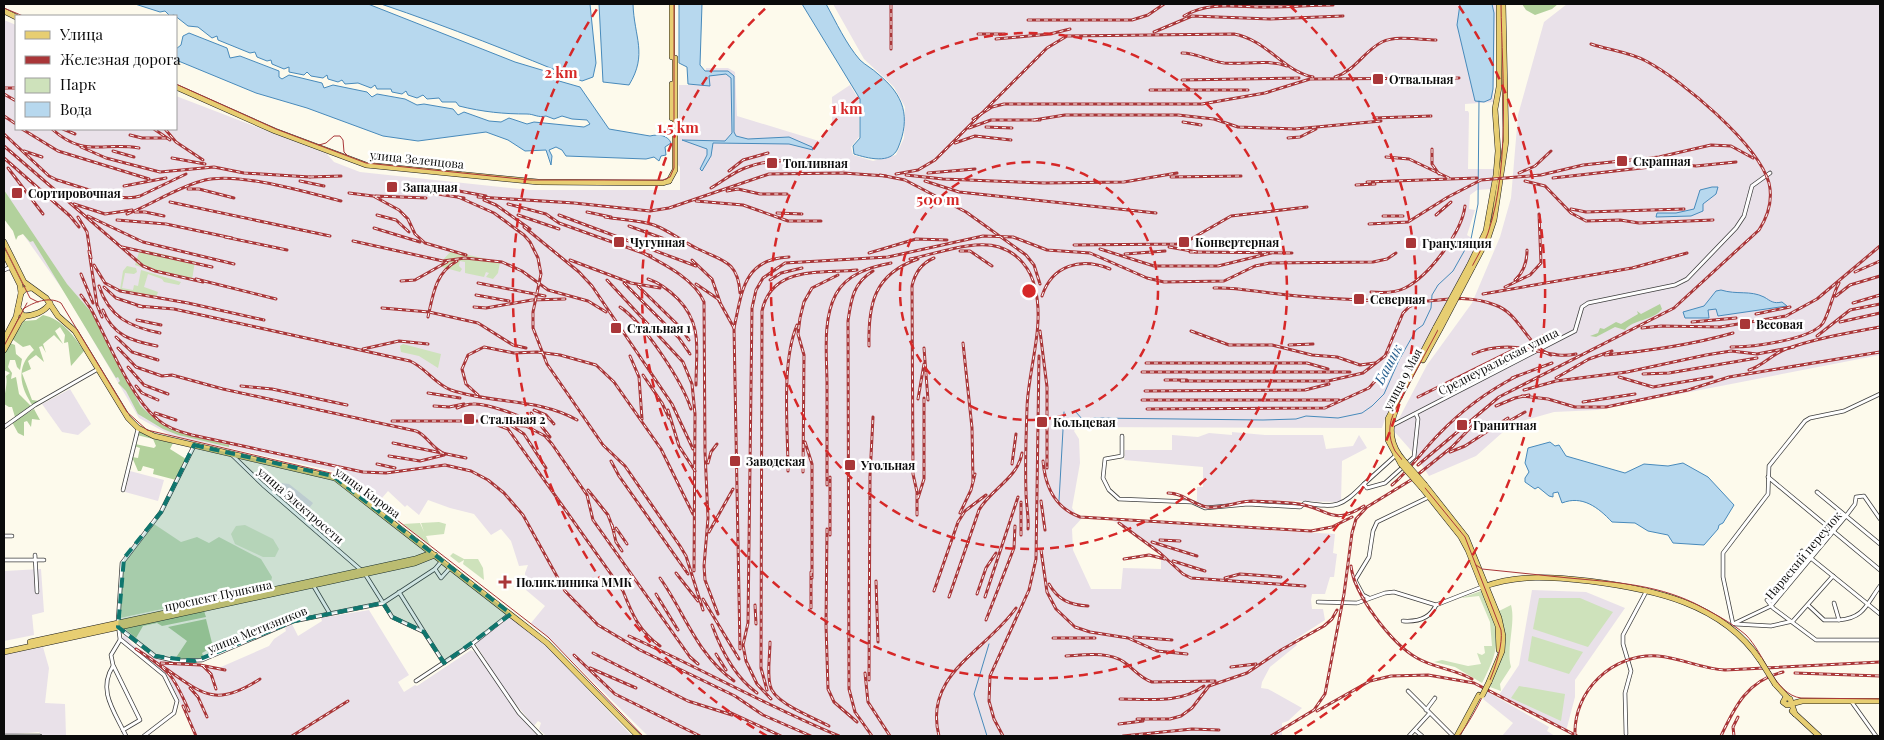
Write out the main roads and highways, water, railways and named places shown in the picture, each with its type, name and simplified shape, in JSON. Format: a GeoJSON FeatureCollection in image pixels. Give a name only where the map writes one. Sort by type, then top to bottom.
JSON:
{"type":"FeatureCollection","features":[{"type":"Feature","properties":{"kind":"main road","name":"улица Зеленцова"},"geometry":{"type":"LineString","coordinates":[[178,88],[275,131],[366,165],[535,182],[663,183],[669,181],[672,170],[673,4]]}},
{"type":"Feature","properties":{"kind":"main road","name":"улица 9 Мая"},"geometry":{"type":"LineString","coordinates":[[1471,267],[1486,231],[1496,175],[1498,151],[1495,109],[1499,87],[1499,4]]}},
{"type":"Feature","properties":{"kind":"main road","name":"улица 9 Мая"},"geometry":{"type":"LineString","coordinates":[[1403,462],[1395,456],[1388,440],[1388,419],[1488,238],[1494,220],[1506,141],[1503,4]]}},
{"type":"Feature","properties":{"kind":"main road"},"geometry":{"type":"LineString","coordinates":[[4,242],[24,282],[50,303],[47,308],[25,316],[20,321],[4,350]]}},
{"type":"Feature","properties":{"kind":"main road"},"geometry":{"type":"LineString","coordinates":[[4,253],[20,285],[21,293],[15,320],[4,340]]}},
{"type":"Feature","properties":{"kind":"main road"},"geometry":{"type":"LineString","coordinates":[[21,293],[25,289],[31,288]]}},
{"type":"Feature","properties":{"kind":"main road","name":"улица Кирова"},"geometry":{"type":"LineString","coordinates":[[50,303],[58,316],[75,331],[128,418],[138,428],[154,436],[333,476],[547,643],[638,736]]}},
{"type":"Feature","properties":{"kind":"main road"},"geometry":{"type":"LineString","coordinates":[[18,308],[21,315],[25,316]]}},
{"type":"Feature","properties":{"kind":"main road"},"geometry":{"type":"LineString","coordinates":[[39,312],[47,312],[58,316]]}},
{"type":"Feature","properties":{"kind":"main road","name":"улица 9 Мая"},"geometry":{"type":"LineString","coordinates":[[1438,328],[1394,415],[1391,426],[1393,446],[1403,462],[1466,537],[1485,586],[1500,636],[1497,657],[1488,681],[1461,736]]}},
{"type":"Feature","properties":{"kind":"main road","name":"улица 9 Мая"},"geometry":{"type":"LineString","coordinates":[[1424,486],[1430,497],[1461,537],[1485,586]]}},
{"type":"Feature","properties":{"kind":"main road","name":"проспект Пушкина"},"geometry":{"type":"LineString","coordinates":[[271,592],[313,585],[433,554]]}},
{"type":"Feature","properties":{"kind":"main road","name":"проспект Пушкина"},"geometry":{"type":"LineString","coordinates":[[4,650],[363,572]]}},
{"type":"Feature","properties":{"kind":"main road"},"geometry":{"type":"LineString","coordinates":[[1485,586],[1513,578],[1532,577],[1647,589],[1686,602],[1732,626],[1749,643],[1795,714],[1819,736]]}},
{"type":"Feature","properties":{"kind":"main road","name":"улица 9 Мая"},"geometry":{"type":"LineString","coordinates":[[1455,736],[1480,696]]}},
{"type":"Feature","properties":{"kind":"main road"},"geometry":{"type":"LineString","coordinates":[[1787,701],[1880,701]]}},
{"type":"Feature","properties":{"kind":"water"},"geometry":{"type":"Polygon","coordinates":[[[135,4],[368,4],[515,62],[555,74],[559,81],[580,87],[609,129],[650,136],[662,136],[668,138],[671,143],[665,147],[666,155],[661,156],[659,161],[654,157],[646,159],[566,156],[562,150],[556,147],[549,150],[552,156],[551,165],[546,150],[525,151],[508,140],[486,132],[418,141],[383,136],[307,108],[256,93],[178,61],[178,47],[181,45],[183,36],[189,33],[227,48],[230,58],[240,56],[279,71],[279,77],[282,79],[289,75],[322,83],[324,88],[333,85],[367,92],[372,97],[377,94],[405,99],[417,105],[424,104],[453,109],[458,115],[464,112],[489,121],[501,122],[509,118],[527,124],[534,122],[584,127],[590,124],[587,120],[562,116],[554,119],[529,114],[477,110],[459,106],[456,102],[442,102],[439,98],[427,99],[423,95],[417,98],[408,95],[406,91],[402,94],[392,92],[391,89],[377,89],[375,85],[371,88],[358,83],[345,84],[342,80],[338,82],[328,79],[327,75],[323,78],[311,76],[307,72],[304,75],[289,72],[289,67],[284,69],[272,64],[271,60],[267,61],[257,57],[255,52],[250,53],[218,40],[217,36],[212,38],[198,27],[188,26],[178,18],[178,15],[169,15],[165,11],[160,12],[135,4]]]}},
{"type":"Feature","properties":{"kind":"water"},"geometry":{"type":"Polygon","coordinates":[[[381,4],[590,4],[596,63],[593,77],[582,81],[483,41],[381,4]]]}},
{"type":"Feature","properties":{"kind":"water"},"geometry":{"type":"Polygon","coordinates":[[[599,4],[633,4],[639,54],[635,74],[629,85],[603,82],[599,4]]]}},
{"type":"Feature","properties":{"kind":"water"},"geometry":{"type":"Polygon","coordinates":[[[679,4],[702,4],[700,65],[705,71],[728,71],[734,76],[734,132],[736,136],[748,139],[789,137],[812,147],[813,150],[789,144],[713,143],[711,156],[702,171],[700,169],[707,155],[707,149],[682,140],[725,141],[732,133],[731,78],[726,74],[709,76],[710,86],[688,84],[687,67],[679,63],[679,4]]]}},
{"type":"Feature","properties":{"kind":"water"},"geometry":{"type":"Polygon","coordinates":[[[802,4],[826,4],[841,33],[855,54],[887,82],[899,98],[903,107],[904,126],[898,148],[890,157],[878,159],[854,154],[853,146],[860,138],[860,99],[802,4]]]}},
{"type":"Feature","properties":{"kind":"water"},"geometry":{"type":"Polygon","coordinates":[[[1460,4],[1492,4],[1494,13],[1493,89],[1491,99],[1484,102],[1475,101],[1457,25],[1460,4]]]}},
{"type":"Feature","properties":{"kind":"water"},"geometry":{"type":"Polygon","coordinates":[[[1718,187],[1716,194],[1703,204],[1703,211],[1691,216],[1656,217],[1657,213],[1676,213],[1694,209],[1700,190],[1718,187]]]}},
{"type":"Feature","properties":{"kind":"water"},"geometry":{"type":"Polygon","coordinates":[[[1716,291],[1759,295],[1770,301],[1782,302],[1787,306],[1718,316],[1716,309],[1708,310],[1709,318],[1685,318],[1683,312],[1704,306],[1716,291]]]}},
{"type":"Feature","properties":{"kind":"water"},"geometry":{"type":"Polygon","coordinates":[[[1550,442],[1555,446],[1559,445],[1566,456],[1625,473],[1644,464],[1668,466],[1683,463],[1708,477],[1734,505],[1723,523],[1719,525],[1718,529],[1704,545],[1673,543],[1668,535],[1648,531],[1635,523],[1612,522],[1589,504],[1576,500],[1562,503],[1558,492],[1553,493],[1553,497],[1549,496],[1538,487],[1535,489],[1525,482],[1529,472],[1525,463],[1528,448],[1550,442]]]}},
{"type":"Feature","properties":{"kind":"waterway","name":"Башик"},"geometry":{"type":"LineString","coordinates":[[1075,411],[1083,420],[1095,418],[1263,420],[1296,419],[1306,416],[1338,418],[1362,413],[1372,406],[1384,394],[1399,360],[1416,330],[1423,325],[1431,308],[1432,295],[1438,285],[1453,271],[1471,239],[1478,204],[1479,101]]}},
{"type":"Feature","properties":{"kind":"waterway","name":"Башик"},"geometry":{"type":"LineString","coordinates":[[1059,501],[1064,412]]}},
{"type":"Feature","properties":{"kind":"waterway","name":"Башик"},"geometry":{"type":"LineString","coordinates":[[987,736],[974,694],[989,644]]}},
{"type":"Feature","properties":{"kind":"tram line"},"geometry":{"type":"LineString","coordinates":[[178,85],[276,129],[366,163],[530,180],[663,180],[670,177],[674,168],[674,4]]}},
{"type":"Feature","properties":{"kind":"tram line"},"geometry":{"type":"LineString","coordinates":[[1459,736],[1481,700],[1494,670],[1499,655],[1501,630],[1465,537],[1395,451],[1390,431],[1395,410],[1483,246],[1492,219],[1502,159],[1501,4]]}},
{"type":"Feature","properties":{"kind":"tram line"},"geometry":{"type":"LineString","coordinates":[[4,8],[21,15]]}},
{"type":"Feature","properties":{"kind":"tram line"},"geometry":{"type":"LineString","coordinates":[[319,145],[326,143],[334,136],[340,136],[343,140],[344,152],[347,155]]}},
{"type":"Feature","properties":{"kind":"tram line"},"geometry":{"type":"LineString","coordinates":[[4,246],[30,298],[38,302]]}},
{"type":"Feature","properties":{"kind":"tram line"},"geometry":{"type":"LineString","coordinates":[[23,309],[32,304],[47,300],[61,303],[127,412],[147,430],[339,475],[548,637],[643,736]]}},
{"type":"Feature","properties":{"kind":"tram line"},"geometry":{"type":"LineString","coordinates":[[4,346],[27,303]]}},
{"type":"Feature","properties":{"kind":"tram line"},"geometry":{"type":"LineString","coordinates":[[1476,565],[1482,569],[1633,585],[1664,592],[1694,603],[1746,635],[1770,672],[1784,689],[1792,695],[1801,698],[1880,699]]}},
{"type":"Feature","properties":{"kind":"railway"},"geometry":{"type":"LineString","coordinates":[[891,4],[891,49]]}},
{"type":"Feature","properties":{"kind":"railway"},"geometry":{"type":"LineString","coordinates":[[1028,20],[1132,20],[1148,15],[1164,4]]}},
{"type":"Feature","properties":{"kind":"railway"},"geometry":{"type":"LineString","coordinates":[[1184,16],[1194,11],[1215,6],[1279,7],[1333,5]]}},
{"type":"Feature","properties":{"kind":"railway"},"geometry":{"type":"LineString","coordinates":[[1154,32],[1192,16],[1270,19],[1343,16]]}},
{"type":"Feature","properties":{"kind":"railway"},"geometry":{"type":"LineString","coordinates":[[996,39],[1050,34],[1070,29]]}},
{"type":"Feature","properties":{"kind":"railway"},"geometry":{"type":"LineString","coordinates":[[978,34],[1005,34]]}},
{"type":"Feature","properties":{"kind":"railway"},"geometry":{"type":"LineString","coordinates":[[896,174],[918,170],[935,160],[1047,48],[1067,36],[1234,34],[1256,42],[1293,69],[1313,77]]}},
{"type":"Feature","properties":{"kind":"railway"},"geometry":{"type":"LineString","coordinates":[[1335,77],[1354,66],[1370,50],[1382,42],[1401,38],[1436,40]]}},
{"type":"Feature","properties":{"kind":"railway"},"geometry":{"type":"LineString","coordinates":[[1418,465],[1499,397],[1674,308],[1759,230],[1765,219],[1770,202],[1769,183],[1762,167],[1735,132],[1698,98],[1661,70],[1633,55],[1591,44]]}},
{"type":"Feature","properties":{"kind":"railway"},"geometry":{"type":"LineString","coordinates":[[1182,53],[1193,54],[1224,63],[1272,63],[1287,66]]}},
{"type":"Feature","properties":{"kind":"railway"},"geometry":{"type":"LineString","coordinates":[[1182,80],[1299,78]]}},
{"type":"Feature","properties":{"kind":"railway"},"geometry":{"type":"LineString","coordinates":[[973,119],[992,107],[1004,104],[1202,104],[1265,93],[1310,79],[1459,78]]}},
{"type":"Feature","properties":{"kind":"railway"},"geometry":{"type":"LineString","coordinates":[[4,88],[15,88]]}},
{"type":"Feature","properties":{"kind":"railway"},"geometry":{"type":"LineString","coordinates":[[1150,90],[1248,90]]}},
{"type":"Feature","properties":{"kind":"railway"},"geometry":{"type":"LineString","coordinates":[[4,94],[15,100]]}},
{"type":"Feature","properties":{"kind":"railway"},"geometry":{"type":"LineString","coordinates":[[1034,120],[1065,115],[1178,115],[1214,119],[1238,127],[1295,129],[1381,121]]}},
{"type":"Feature","properties":{"kind":"railway"},"geometry":{"type":"LineString","coordinates":[[4,116],[15,123]]}},
{"type":"Feature","properties":{"kind":"railway"},"geometry":{"type":"LineString","coordinates":[[1374,118],[1431,116]]}},
{"type":"Feature","properties":{"kind":"railway"},"geometry":{"type":"LineString","coordinates":[[969,128],[991,120],[1040,120]]}},
{"type":"Feature","properties":{"kind":"railway"},"geometry":{"type":"LineString","coordinates":[[1183,122],[1201,125]]}},
{"type":"Feature","properties":{"kind":"railway"},"geometry":{"type":"LineString","coordinates":[[986,127],[1012,128]]}},
{"type":"Feature","properties":{"kind":"railway"},"geometry":{"type":"LineString","coordinates":[[1288,138],[1300,137],[1316,129]]}},
{"type":"Feature","properties":{"kind":"railway"},"geometry":{"type":"LineString","coordinates":[[24,130],[58,151],[149,179]]}},
{"type":"Feature","properties":{"kind":"railway"},"geometry":{"type":"LineString","coordinates":[[53,130],[63,138],[84,146],[139,148]]}},
{"type":"Feature","properties":{"kind":"railway"},"geometry":{"type":"LineString","coordinates":[[65,130],[75,134]]}},
{"type":"Feature","properties":{"kind":"railway"},"geometry":{"type":"LineString","coordinates":[[155,130],[170,140]]}},
{"type":"Feature","properties":{"kind":"railway"},"geometry":{"type":"LineString","coordinates":[[166,130],[176,142],[203,160]]}},
{"type":"Feature","properties":{"kind":"railway"},"geometry":{"type":"LineString","coordinates":[[4,134],[49,176],[110,196],[131,198],[140,196],[186,174]]}},
{"type":"Feature","properties":{"kind":"railway"},"geometry":{"type":"LineString","coordinates":[[130,135],[142,138],[167,138]]}},
{"type":"Feature","properties":{"kind":"railway"},"geometry":{"type":"LineString","coordinates":[[955,143],[975,136],[1011,140]]}},
{"type":"Feature","properties":{"kind":"railway"},"geometry":{"type":"LineString","coordinates":[[1369,224],[1408,222],[1448,197],[1481,180],[1541,175],[1583,165],[1659,157],[1711,145],[1731,146],[1753,158]]}},
{"type":"Feature","properties":{"kind":"railway"},"geometry":{"type":"LineString","coordinates":[[4,146],[143,266],[155,271],[203,282]]}},
{"type":"Feature","properties":{"kind":"railway"},"geometry":{"type":"LineString","coordinates":[[81,147],[106,158],[160,172],[214,167],[244,173],[310,177]]}},
{"type":"Feature","properties":{"kind":"railway"},"geometry":{"type":"LineString","coordinates":[[1432,149],[1432,164],[1439,174]]}},
{"type":"Feature","properties":{"kind":"railway"},"geometry":{"type":"LineString","coordinates":[[24,151],[42,157]]}},
{"type":"Feature","properties":{"kind":"railway"},"geometry":{"type":"LineString","coordinates":[[113,151],[134,157]]}},
{"type":"Feature","properties":{"kind":"railway"},"geometry":{"type":"LineString","coordinates":[[1519,173],[1535,166],[1551,151]]}},
{"type":"Feature","properties":{"kind":"railway"},"geometry":{"type":"LineString","coordinates":[[729,171],[743,160],[768,153]]}},
{"type":"Feature","properties":{"kind":"railway"},"geometry":{"type":"LineString","coordinates":[[1386,157],[1409,159],[1449,178]]}},
{"type":"Feature","properties":{"kind":"railway"},"geometry":{"type":"LineString","coordinates":[[4,158],[70,216],[79,227]]}},
{"type":"Feature","properties":{"kind":"railway"},"geometry":{"type":"LineString","coordinates":[[172,158],[205,164]]}},
{"type":"Feature","properties":{"kind":"railway"},"geometry":{"type":"LineString","coordinates":[[711,188],[740,170],[769,162],[820,163],[844,169]]}},
{"type":"Feature","properties":{"kind":"railway"},"geometry":{"type":"LineString","coordinates":[[1553,178],[1677,164],[1696,166],[1736,162]]}},
{"type":"Feature","properties":{"kind":"railway"},"geometry":{"type":"LineString","coordinates":[[8,168],[43,214]]}},
{"type":"Feature","properties":{"kind":"railway"},"geometry":{"type":"LineString","coordinates":[[928,173],[975,169]]}},
{"type":"Feature","properties":{"kind":"railway"},"geometry":{"type":"LineString","coordinates":[[478,197],[574,203],[650,211],[669,208],[769,174],[843,173],[886,176]]}},
{"type":"Feature","properties":{"kind":"railway"},"geometry":{"type":"LineString","coordinates":[[906,175],[943,179],[1044,183],[1124,182],[1177,173]]}},
{"type":"Feature","properties":{"kind":"railway"},"geometry":{"type":"LineString","coordinates":[[880,175],[905,180],[966,212],[1026,255],[1034,265],[1040,284]]}},
{"type":"Feature","properties":{"kind":"railway"},"geometry":{"type":"LineString","coordinates":[[310,177],[341,176]]}},
{"type":"Feature","properties":{"kind":"railway"},"geometry":{"type":"LineString","coordinates":[[1171,177],[1241,176]]}},
{"type":"Feature","properties":{"kind":"railway"},"geometry":{"type":"LineString","coordinates":[[124,186],[166,178]]}},
{"type":"Feature","properties":{"kind":"railway"},"geometry":{"type":"LineString","coordinates":[[127,214],[195,183],[219,178],[273,184],[341,201]]}},
{"type":"Feature","properties":{"kind":"railway"},"geometry":{"type":"LineString","coordinates":[[1367,182],[1477,178]]}},
{"type":"Feature","properties":{"kind":"railway"},"geometry":{"type":"LineString","coordinates":[[300,181],[324,186]]}},
{"type":"Feature","properties":{"kind":"railway"},"geometry":{"type":"LineString","coordinates":[[925,181],[959,192],[1156,213]]}},
{"type":"Feature","properties":{"kind":"railway"},"geometry":{"type":"LineString","coordinates":[[1525,181],[1545,186],[1571,213],[1586,221],[1620,220],[1639,223],[1713,220]]}},
{"type":"Feature","properties":{"kind":"railway"},"geometry":{"type":"LineString","coordinates":[[1356,185],[1375,184]]}},
{"type":"Feature","properties":{"kind":"railway"},"geometry":{"type":"LineString","coordinates":[[432,186],[486,196]]}},
{"type":"Feature","properties":{"kind":"railway"},"geometry":{"type":"LineString","coordinates":[[188,189],[199,189],[234,198]]}},
{"type":"Feature","properties":{"kind":"railway"},"geometry":{"type":"LineString","coordinates":[[727,191],[738,189],[760,194],[787,194]]}},
{"type":"Feature","properties":{"kind":"railway"},"geometry":{"type":"LineString","coordinates":[[418,191],[464,198]]}},
{"type":"Feature","properties":{"kind":"railway"},"geometry":{"type":"LineString","coordinates":[[349,193],[381,197]]}},
{"type":"Feature","properties":{"kind":"railway"},"geometry":{"type":"LineString","coordinates":[[376,196],[426,198]]}},
{"type":"Feature","properties":{"kind":"railway"},"geometry":{"type":"LineString","coordinates":[[375,197],[399,210],[408,219],[415,234],[425,243],[466,255]]}},
{"type":"Feature","properties":{"kind":"railway"},"geometry":{"type":"LineString","coordinates":[[458,197],[494,213],[524,235],[530,242],[538,258],[541,274],[533,312],[533,328],[547,364],[603,445],[625,466],[680,546],[686,556],[703,610]]}},
{"type":"Feature","properties":{"kind":"railway"},"geometry":{"type":"LineString","coordinates":[[484,200],[496,205],[530,229]]}},
{"type":"Feature","properties":{"kind":"railway"},"geometry":{"type":"LineString","coordinates":[[696,201],[743,205],[788,221],[821,221]]}},
{"type":"Feature","properties":{"kind":"railway"},"geometry":{"type":"LineString","coordinates":[[170,202],[330,236]]}},
{"type":"Feature","properties":{"kind":"railway"},"geometry":{"type":"LineString","coordinates":[[1436,215],[1451,202]]}},
{"type":"Feature","properties":{"kind":"railway"},"geometry":{"type":"LineString","coordinates":[[74,204],[105,214],[132,210]]}},
{"type":"Feature","properties":{"kind":"railway"},"geometry":{"type":"LineString","coordinates":[[508,204],[546,214],[559,223],[651,256]]}},
{"type":"Feature","properties":{"kind":"railway"},"geometry":{"type":"LineString","coordinates":[[1371,292],[1401,290],[1424,274],[1434,264],[1451,240],[1463,216],[1465,206]]}},
{"type":"Feature","properties":{"kind":"railway"},"geometry":{"type":"LineString","coordinates":[[1074,245],[1177,244],[1191,239],[1231,216],[1307,207]]}},
{"type":"Feature","properties":{"kind":"railway"},"geometry":{"type":"LineString","coordinates":[[1571,209],[1586,212],[1684,209]]}},
{"type":"Feature","properties":{"kind":"railway"},"geometry":{"type":"LineString","coordinates":[[135,212],[164,216]]}},
{"type":"Feature","properties":{"kind":"railway"},"geometry":{"type":"LineString","coordinates":[[587,212],[611,217]]}},
{"type":"Feature","properties":{"kind":"railway"},"geometry":{"type":"LineString","coordinates":[[777,213],[802,214]]}},
{"type":"Feature","properties":{"kind":"railway"},"geometry":{"type":"LineString","coordinates":[[1505,287],[1530,275],[1541,263],[1539,214]]}},
{"type":"Feature","properties":{"kind":"railway"},"geometry":{"type":"LineString","coordinates":[[377,215],[396,220],[409,232]]}},
{"type":"Feature","properties":{"kind":"railway"},"geometry":{"type":"LineString","coordinates":[[518,215],[559,229]]}},
{"type":"Feature","properties":{"kind":"railway"},"geometry":{"type":"LineString","coordinates":[[559,215],[696,266]]}},
{"type":"Feature","properties":{"kind":"railway"},"geometry":{"type":"LineString","coordinates":[[88,216],[143,242],[234,264]]}},
{"type":"Feature","properties":{"kind":"railway"},"geometry":{"type":"LineString","coordinates":[[1383,216],[1403,216]]}},
{"type":"Feature","properties":{"kind":"railway"},"geometry":{"type":"LineString","coordinates":[[78,217],[87,232],[91,258]]}},
{"type":"Feature","properties":{"kind":"railway"},"geometry":{"type":"LineString","coordinates":[[605,217],[654,225],[722,260],[736,274],[740,293]]}},
{"type":"Feature","properties":{"kind":"railway"},"geometry":{"type":"LineString","coordinates":[[117,220],[166,224],[232,238]]}},
{"type":"Feature","properties":{"kind":"railway"},"geometry":{"type":"LineString","coordinates":[[629,226],[681,245]]}},
{"type":"Feature","properties":{"kind":"railway"},"geometry":{"type":"LineString","coordinates":[[524,227],[579,272],[592,286],[672,404],[693,449]]}},
{"type":"Feature","properties":{"kind":"railway"},"geometry":{"type":"LineString","coordinates":[[374,228],[420,242]]}},
{"type":"Feature","properties":{"kind":"railway"},"geometry":{"type":"LineString","coordinates":[[771,699],[757,684],[746,661],[743,645],[748,623],[752,308],[756,290],[763,278],[785,263],[888,257],[983,236],[1013,237],[1047,250],[1090,253],[1147,278],[1164,282],[1224,281],[1255,266],[1270,263],[1373,262],[1387,259],[1396,253]]}},
{"type":"Feature","properties":{"kind":"railway"},"geometry":{"type":"LineString","coordinates":[[225,237],[287,250]]}},
{"type":"Feature","properties":{"kind":"railway"},"geometry":{"type":"LineString","coordinates":[[869,253],[916,239],[947,240]]}},
{"type":"Feature","properties":{"kind":"railway"},"geometry":{"type":"LineString","coordinates":[[353,241],[443,261],[465,258],[502,262],[522,271],[548,290],[588,301],[606,312]]}},
{"type":"Feature","properties":{"kind":"railway"},"geometry":{"type":"LineString","coordinates":[[910,259],[955,248],[989,245],[1012,253],[1023,263],[1030,274],[1038,303],[1038,317],[1027,408],[1026,497],[1028,529]]}},
{"type":"Feature","properties":{"kind":"railway"},"geometry":{"type":"LineString","coordinates":[[1642,328],[1661,326],[1720,327],[1786,316],[1817,299],[1880,246]]}},
{"type":"Feature","properties":{"kind":"railway"},"geometry":{"type":"LineString","coordinates":[[122,247],[212,267]]}},
{"type":"Feature","properties":{"kind":"railway"},"geometry":{"type":"LineString","coordinates":[[1169,247],[1197,252]]}},
{"type":"Feature","properties":{"kind":"railway"},"geometry":{"type":"LineString","coordinates":[[1100,249],[1154,266],[1218,266],[1271,253]]}},
{"type":"Feature","properties":{"kind":"railway"},"geometry":{"type":"LineString","coordinates":[[1515,280],[1521,274],[1527,250]]}},
{"type":"Feature","properties":{"kind":"railway"},"geometry":{"type":"LineString","coordinates":[[89,251],[97,305],[102,317]]}},
{"type":"Feature","properties":{"kind":"railway"},"geometry":{"type":"LineString","coordinates":[[960,251],[970,251],[992,266]]}},
{"type":"Feature","properties":{"kind":"railway"},"geometry":{"type":"LineString","coordinates":[[1125,254],[1165,251]]}},
{"type":"Feature","properties":{"kind":"railway"},"geometry":{"type":"LineString","coordinates":[[1190,252],[1292,253]]}},
{"type":"Feature","properties":{"kind":"railway"},"geometry":{"type":"LineString","coordinates":[[1483,294],[1632,268],[1687,253]]}},
{"type":"Feature","properties":{"kind":"railway"},"geometry":{"type":"LineString","coordinates":[[645,254],[671,268],[687,280],[700,294],[704,302],[705,452],[708,518],[704,566],[705,580],[718,614]]}},
{"type":"Feature","properties":{"kind":"railway"},"geometry":{"type":"LineString","coordinates":[[740,649],[734,328],[743,290],[753,271],[762,264],[774,259],[789,257]]}},
{"type":"Feature","properties":{"kind":"railway"},"geometry":{"type":"LineString","coordinates":[[917,515],[917,492],[913,474],[912,286],[915,276],[920,269],[934,258]]}},
{"type":"Feature","properties":{"kind":"railway"},"geometry":{"type":"LineString","coordinates":[[869,346],[870,317],[872,304],[877,292],[892,273],[903,265],[918,259]]}},
{"type":"Feature","properties":{"kind":"railway"},"geometry":{"type":"LineString","coordinates":[[570,260],[631,283],[660,288]]}},
{"type":"Feature","properties":{"kind":"railway"},"geometry":{"type":"LineString","coordinates":[[692,260],[712,279],[720,302]]}},
{"type":"Feature","properties":{"kind":"railway"},"geometry":{"type":"LineString","coordinates":[[428,317],[439,278],[457,261]]}},
{"type":"Feature","properties":{"kind":"railway"},"geometry":{"type":"LineString","coordinates":[[1855,272],[1880,261]]}},
{"type":"Feature","properties":{"kind":"railway"},"geometry":{"type":"LineString","coordinates":[[401,281],[415,280],[447,262]]}},
{"type":"Feature","properties":{"kind":"railway"},"geometry":{"type":"LineString","coordinates":[[827,485],[826,339],[832,304],[841,287],[853,276],[867,269],[891,263]]}},
{"type":"Feature","properties":{"kind":"railway"},"geometry":{"type":"LineString","coordinates":[[1042,296],[1053,277],[1069,266],[1089,264],[1110,269]]}},
{"type":"Feature","properties":{"kind":"railway"},"geometry":{"type":"LineString","coordinates":[[94,265],[105,283],[120,291],[188,303],[264,320]]}},
{"type":"Feature","properties":{"kind":"railway"},"geometry":{"type":"LineString","coordinates":[[770,280],[781,273],[802,268]]}},
{"type":"Feature","properties":{"kind":"railway"},"geometry":{"type":"LineString","coordinates":[[767,690],[761,668],[762,311],[767,296],[776,286],[787,279],[814,273],[857,270]]}},
{"type":"Feature","properties":{"kind":"railway"},"geometry":{"type":"LineString","coordinates":[[872,736],[855,712],[849,689],[848,321],[854,293],[861,281],[873,271]]}},
{"type":"Feature","properties":{"kind":"railway"},"geometry":{"type":"LineString","coordinates":[[81,274],[93,303]]}},
{"type":"Feature","properties":{"kind":"railway"},"geometry":{"type":"LineString","coordinates":[[803,472],[804,355],[798,334],[800,318],[804,302],[812,288],[838,275]]}},
{"type":"Feature","properties":{"kind":"railway"},"geometry":{"type":"LineString","coordinates":[[1836,296],[1850,285],[1880,276]]}},
{"type":"Feature","properties":{"kind":"railway"},"geometry":{"type":"LineString","coordinates":[[196,279],[276,299]]}},
{"type":"Feature","properties":{"kind":"railway"},"geometry":{"type":"LineString","coordinates":[[648,279],[675,296],[691,318],[695,328],[697,349],[696,385]]}},
{"type":"Feature","properties":{"kind":"railway"},"geometry":{"type":"LineString","coordinates":[[607,280],[683,362],[692,384],[695,414],[694,571]]}},
{"type":"Feature","properties":{"kind":"railway"},"geometry":{"type":"LineString","coordinates":[[478,283],[545,296]]}},
{"type":"Feature","properties":{"kind":"railway"},"geometry":{"type":"LineString","coordinates":[[624,283],[679,338],[690,354]]}},
{"type":"Feature","properties":{"kind":"railway"},"geometry":{"type":"LineString","coordinates":[[1731,347],[1753,346],[1780,341],[1807,334],[1816,329],[1823,323],[1839,283]]}},
{"type":"Feature","properties":{"kind":"railway"},"geometry":{"type":"LineString","coordinates":[[696,284],[718,299],[734,328]]}},
{"type":"Feature","properties":{"kind":"railway"},"geometry":{"type":"LineString","coordinates":[[99,286],[109,306],[122,319],[130,324],[160,333]]}},
{"type":"Feature","properties":{"kind":"railway"},"geometry":{"type":"LineString","coordinates":[[638,286],[680,327],[689,340]]}},
{"type":"Feature","properties":{"kind":"railway"},"geometry":{"type":"LineString","coordinates":[[104,287],[116,298],[143,307]]}},
{"type":"Feature","properties":{"kind":"railway"},"geometry":{"type":"LineString","coordinates":[[1214,288],[1357,300],[1417,302],[1472,299],[1483,301],[1504,309],[1535,344],[1551,355]]}},
{"type":"Feature","properties":{"kind":"railway"},"geometry":{"type":"LineString","coordinates":[[81,295],[91,309],[120,367],[138,397],[147,409],[165,425],[192,435],[363,472],[386,473],[445,465],[471,471],[488,480],[504,493],[523,515],[565,591],[598,625],[640,650],[735,696],[763,715],[811,736]]}},
{"type":"Feature","properties":{"kind":"railway"},"geometry":{"type":"LineString","coordinates":[[476,295],[509,301]]}},
{"type":"Feature","properties":{"kind":"railway"},"geometry":{"type":"LineString","coordinates":[[1853,303],[1880,295]]}},
{"type":"Feature","properties":{"kind":"railway"},"geometry":{"type":"LineString","coordinates":[[474,307],[486,308],[532,300],[565,299]]}},
{"type":"Feature","properties":{"kind":"railway"},"geometry":{"type":"LineString","coordinates":[[1181,381],[1328,381],[1363,373],[1385,356],[1403,313],[1409,307],[1418,303]]}},
{"type":"Feature","properties":{"kind":"railway"},"geometry":{"type":"LineString","coordinates":[[1817,336],[1850,310],[1880,304]]}},
{"type":"Feature","properties":{"kind":"railway"},"geometry":{"type":"LineString","coordinates":[[138,306],[174,309],[410,361],[451,390],[483,398],[547,408],[577,420]]}},
{"type":"Feature","properties":{"kind":"railway"},"geometry":{"type":"LineString","coordinates":[[620,307],[630,315],[651,339],[671,369],[691,409]]}},
{"type":"Feature","properties":{"kind":"railway"},"geometry":{"type":"LineString","coordinates":[[1756,314],[1790,307]]}},
{"type":"Feature","properties":{"kind":"railway"},"geometry":{"type":"LineString","coordinates":[[382,308],[429,312],[478,323],[513,345],[526,348]]}},
{"type":"Feature","properties":{"kind":"railway"},"geometry":{"type":"LineString","coordinates":[[103,310],[112,326],[124,336],[157,346]]}},
{"type":"Feature","properties":{"kind":"railway"},"geometry":{"type":"LineString","coordinates":[[1840,322],[1880,313]]}},
{"type":"Feature","properties":{"kind":"railway"},"geometry":{"type":"LineString","coordinates":[[1692,322],[1736,318]]}},
{"type":"Feature","properties":{"kind":"railway"},"geometry":{"type":"LineString","coordinates":[[137,320],[161,325]]}},
{"type":"Feature","properties":{"kind":"railway"},"geometry":{"type":"LineString","coordinates":[[788,471],[787,377],[792,340],[797,325]]}},
{"type":"Feature","properties":{"kind":"railway"},"geometry":{"type":"LineString","coordinates":[[1749,370],[1759,366],[1781,351],[1797,345],[1880,327]]}},
{"type":"Feature","properties":{"kind":"railway"},"geometry":{"type":"LineString","coordinates":[[1040,331],[1047,387],[1047,468]]}},
{"type":"Feature","properties":{"kind":"railway"},"geometry":{"type":"LineString","coordinates":[[1191,331],[1229,345],[1272,345],[1312,355],[1337,357],[1360,365],[1375,363]]}},
{"type":"Feature","properties":{"kind":"railway"},"geometry":{"type":"LineString","coordinates":[[1605,355],[1670,347],[1733,333]]}},
{"type":"Feature","properties":{"kind":"railway"},"geometry":{"type":"LineString","coordinates":[[116,337],[132,352],[158,360]]}},
{"type":"Feature","properties":{"kind":"railway"},"geometry":{"type":"LineString","coordinates":[[363,349],[399,341],[428,344]]}},
{"type":"Feature","properties":{"kind":"railway"},"geometry":{"type":"LineString","coordinates":[[963,343],[972,428],[973,481]]}},
{"type":"Feature","properties":{"kind":"railway"},"geometry":{"type":"LineString","coordinates":[[1289,345],[1313,344]]}},
{"type":"Feature","properties":{"kind":"railway"},"geometry":{"type":"LineString","coordinates":[[478,395],[466,384],[462,369],[468,355],[484,347],[514,353],[537,352],[560,355],[596,365],[614,382],[661,449],[693,514]]}},
{"type":"Feature","properties":{"kind":"railway"},"geometry":{"type":"LineString","coordinates":[[1473,354],[1505,347],[1522,348],[1557,355],[1576,354]]}},
{"type":"Feature","properties":{"kind":"railway"},"geometry":{"type":"LineString","coordinates":[[1524,390],[1556,381],[1627,372],[1731,351],[1757,354],[1794,347]]}},
{"type":"Feature","properties":{"kind":"railway"},"geometry":{"type":"LineString","coordinates":[[118,348],[136,367],[162,376],[172,375],[223,389],[416,431],[445,454]]}},
{"type":"Feature","properties":{"kind":"railway"},"geometry":{"type":"LineString","coordinates":[[924,348],[928,400]]}},
{"type":"Feature","properties":{"kind":"railway"},"geometry":{"type":"LineString","coordinates":[[1418,397],[1513,350]]}},
{"type":"Feature","properties":{"kind":"railway"},"geometry":{"type":"LineString","coordinates":[[1556,378],[1589,359],[1612,351]]}},
{"type":"Feature","properties":{"kind":"railway"},"geometry":{"type":"LineString","coordinates":[[1522,396],[1548,399],[1575,407],[1606,407],[1688,390],[1729,377],[1880,352]]}},
{"type":"Feature","properties":{"kind":"railway"},"geometry":{"type":"LineString","coordinates":[[1147,409],[1325,408],[1369,388],[1383,372],[1390,353]]}},
{"type":"Feature","properties":{"kind":"railway"},"geometry":{"type":"LineString","coordinates":[[630,356],[639,377],[642,419]]}},
{"type":"Feature","properties":{"kind":"railway"},"geometry":{"type":"LineString","coordinates":[[1003,736],[994,719],[989,701],[990,676],[1029,590],[1036,559],[1039,356]]}},
{"type":"Feature","properties":{"kind":"railway"},"geometry":{"type":"LineString","coordinates":[[1643,374],[1669,373],[1757,358]]}},
{"type":"Feature","properties":{"kind":"railway"},"geometry":{"type":"LineString","coordinates":[[1146,363],[1307,363],[1328,369]]}},
{"type":"Feature","properties":{"kind":"railway"},"geometry":{"type":"LineString","coordinates":[[1512,378],[1552,363]]}},
{"type":"Feature","properties":{"kind":"railway"},"geometry":{"type":"LineString","coordinates":[[918,399],[924,364]]}},
{"type":"Feature","properties":{"kind":"railway"},"geometry":{"type":"LineString","coordinates":[[128,367],[144,385],[168,394]]}},
{"type":"Feature","properties":{"kind":"railway"},"geometry":{"type":"LineString","coordinates":[[1142,372],[1350,372]]}},
{"type":"Feature","properties":{"kind":"railway"},"geometry":{"type":"LineString","coordinates":[[643,375],[662,403],[669,418]]}},
{"type":"Feature","properties":{"kind":"railway"},"geometry":{"type":"LineString","coordinates":[[1392,485],[1456,417],[1485,395],[1517,376]]}},
{"type":"Feature","properties":{"kind":"railway"},"geometry":{"type":"LineString","coordinates":[[1619,377],[1653,387],[1712,377]]}},
{"type":"Feature","properties":{"kind":"railway"},"geometry":{"type":"LineString","coordinates":[[1165,380],[1187,380]]}},
{"type":"Feature","properties":{"kind":"railway"},"geometry":{"type":"LineString","coordinates":[[1145,391],[1305,390],[1329,384]]}},
{"type":"Feature","properties":{"kind":"railway"},"geometry":{"type":"LineString","coordinates":[[136,386],[142,393],[158,400]]}},
{"type":"Feature","properties":{"kind":"railway"},"geometry":{"type":"LineString","coordinates":[[241,386],[272,389],[347,405]]}},
{"type":"Feature","properties":{"kind":"railway"},"geometry":{"type":"LineString","coordinates":[[428,393],[460,398]]}},
{"type":"Feature","properties":{"kind":"railway"},"geometry":{"type":"LineString","coordinates":[[1583,402],[1635,394]]}},
{"type":"Feature","properties":{"kind":"railway"},"geometry":{"type":"LineString","coordinates":[[1496,406],[1515,398],[1529,395]]}},
{"type":"Feature","properties":{"kind":"railway"},"geometry":{"type":"LineString","coordinates":[[918,498],[924,479],[924,398]]}},
{"type":"Feature","properties":{"kind":"railway"},"geometry":{"type":"LineString","coordinates":[[1142,400],[1339,400]]}},
{"type":"Feature","properties":{"kind":"railway"},"geometry":{"type":"LineString","coordinates":[[434,406],[449,407],[464,404]]}},
{"type":"Feature","properties":{"kind":"railway"},"geometry":{"type":"LineString","coordinates":[[457,408],[465,405],[479,404],[514,414],[534,425]]}},
{"type":"Feature","properties":{"kind":"railway"},"geometry":{"type":"LineString","coordinates":[[534,410],[546,415],[554,424]]}},
{"type":"Feature","properties":{"kind":"railway"},"geometry":{"type":"LineString","coordinates":[[668,410],[679,446],[695,471]]}},
{"type":"Feature","properties":{"kind":"railway"},"geometry":{"type":"LineString","coordinates":[[1504,424],[1525,412]]}},
{"type":"Feature","properties":{"kind":"railway"},"geometry":{"type":"LineString","coordinates":[[155,413],[176,420]]}},
{"type":"Feature","properties":{"kind":"railway"},"geometry":{"type":"LineString","coordinates":[[531,413],[550,437]]}},
{"type":"Feature","properties":{"kind":"railway"},"geometry":{"type":"LineString","coordinates":[[869,680],[870,476],[873,417]]}},
{"type":"Feature","properties":{"kind":"railway"},"geometry":{"type":"LineString","coordinates":[[1450,452],[1465,446],[1508,418]]}},
{"type":"Feature","properties":{"kind":"railway"},"geometry":{"type":"LineString","coordinates":[[392,421],[487,421],[508,429],[623,591],[633,615],[641,628],[660,646]]}},
{"type":"Feature","properties":{"kind":"railway"},"geometry":{"type":"LineString","coordinates":[[1271,736],[1314,710],[1325,694],[1356,519],[1367,507],[1411,480],[1452,447],[1475,423]]}},
{"type":"Feature","properties":{"kind":"railway"},"geometry":{"type":"LineString","coordinates":[[509,425],[526,426],[545,436],[552,444],[587,495],[593,520],[690,657],[698,664]]}},
{"type":"Feature","properties":{"kind":"railway"},"geometry":{"type":"LineString","coordinates":[[512,426],[524,434],[546,468]]}},
{"type":"Feature","properties":{"kind":"railway"},"geometry":{"type":"LineString","coordinates":[[1012,464],[1016,434]]}},
{"type":"Feature","properties":{"kind":"railway"},"geometry":{"type":"LineString","coordinates":[[805,442],[812,464],[812,578]]}},
{"type":"Feature","properties":{"kind":"railway"},"geometry":{"type":"LineString","coordinates":[[393,443],[466,458]]}},
{"type":"Feature","properties":{"kind":"railway"},"geometry":{"type":"LineString","coordinates":[[708,463],[711,452],[717,444]]}},
{"type":"Feature","properties":{"kind":"railway"},"geometry":{"type":"LineString","coordinates":[[949,597],[979,510],[1010,476],[1019,462],[1022,453]]}},
{"type":"Feature","properties":{"kind":"railway"},"geometry":{"type":"LineString","coordinates":[[389,456],[420,461],[444,455]]}},
{"type":"Feature","properties":{"kind":"railway"},"geometry":{"type":"LineString","coordinates":[[611,461],[619,476],[688,574]]}},
{"type":"Feature","properties":{"kind":"railway"},"geometry":{"type":"LineString","coordinates":[[1043,461],[1046,479],[1053,495],[1064,508],[1080,517],[1311,531],[1332,527],[1352,517]]}},
{"type":"Feature","properties":{"kind":"railway"},"geometry":{"type":"LineString","coordinates":[[377,464],[395,468]]}},
{"type":"Feature","properties":{"kind":"railway"},"geometry":{"type":"LineString","coordinates":[[960,513],[971,490],[975,474]]}},
{"type":"Feature","properties":{"kind":"railway"},"geometry":{"type":"LineString","coordinates":[[830,477],[830,535]]}},
{"type":"Feature","properties":{"kind":"railway"},"geometry":{"type":"LineString","coordinates":[[709,532],[733,489]]}},
{"type":"Feature","properties":{"kind":"railway"},"geometry":{"type":"LineString","coordinates":[[588,490],[608,515],[614,531]]}},
{"type":"Feature","properties":{"kind":"railway"},"geometry":{"type":"LineString","coordinates":[[1168,493],[1179,495],[1207,507],[1219,507],[1247,501],[1282,502],[1309,506],[1337,516],[1353,512],[1364,506]]}},
{"type":"Feature","properties":{"kind":"railway"},"geometry":{"type":"LineString","coordinates":[[934,591],[958,522],[965,511],[986,495]]}},
{"type":"Feature","properties":{"kind":"railway"},"geometry":{"type":"LineString","coordinates":[[985,597],[1018,497]]}},
{"type":"Feature","properties":{"kind":"railway"},"geometry":{"type":"LineString","coordinates":[[1041,501],[1045,530]]}},
{"type":"Feature","properties":{"kind":"railway"},"geometry":{"type":"LineString","coordinates":[[1021,502],[1021,535]]}},
{"type":"Feature","properties":{"kind":"railway"},"geometry":{"type":"LineString","coordinates":[[1119,523],[1160,553],[1183,574],[1191,578],[1305,586]]}},
{"type":"Feature","properties":{"kind":"railway"},"geometry":{"type":"LineString","coordinates":[[612,525],[616,542],[622,551]]}},
{"type":"Feature","properties":{"kind":"railway"},"geometry":{"type":"LineString","coordinates":[[986,620],[1014,548],[1015,526]]}},
{"type":"Feature","properties":{"kind":"railway"},"geometry":{"type":"LineString","coordinates":[[616,528],[627,544]]}},
{"type":"Feature","properties":{"kind":"railway"},"geometry":{"type":"LineString","coordinates":[[827,529],[826,625],[828,689],[834,702],[857,722]]}},
{"type":"Feature","properties":{"kind":"railway"},"geometry":{"type":"LineString","coordinates":[[1160,540],[1180,541]]}},
{"type":"Feature","properties":{"kind":"railway"},"geometry":{"type":"LineString","coordinates":[[1152,542],[1197,556]]}},
{"type":"Feature","properties":{"kind":"railway"},"geometry":{"type":"LineString","coordinates":[[1041,550],[1047,592],[1056,609],[1075,627],[1090,632],[1128,638],[1157,651],[1187,654]]}},
{"type":"Feature","properties":{"kind":"railway"},"geometry":{"type":"LineString","coordinates":[[977,594],[986,568],[996,553]]}},
{"type":"Feature","properties":{"kind":"railway"},"geometry":{"type":"LineString","coordinates":[[1124,559],[1149,555],[1165,559]]}},
{"type":"Feature","properties":{"kind":"railway"},"geometry":{"type":"LineString","coordinates":[[1173,561],[1205,571]]}},
{"type":"Feature","properties":{"kind":"railway"},"geometry":{"type":"LineString","coordinates":[[1351,566],[1359,591],[1376,618],[1397,642],[1417,658],[1472,679]]}},
{"type":"Feature","properties":{"kind":"railway"},"geometry":{"type":"LineString","coordinates":[[811,572],[811,608]]}},
{"type":"Feature","properties":{"kind":"railway"},"geometry":{"type":"LineString","coordinates":[[676,573],[698,601]]}},
{"type":"Feature","properties":{"kind":"railway"},"geometry":{"type":"LineString","coordinates":[[1225,578],[1240,574],[1281,577]]}},
{"type":"Feature","properties":{"kind":"railway"},"geometry":{"type":"LineString","coordinates":[[660,578],[692,633],[710,659],[734,681]]}},
{"type":"Feature","properties":{"kind":"railway"},"geometry":{"type":"LineString","coordinates":[[876,581],[878,642]]}},
{"type":"Feature","properties":{"kind":"railway"},"geometry":{"type":"LineString","coordinates":[[1049,584],[1056,594],[1065,601],[1088,606]]}},
{"type":"Feature","properties":{"kind":"railway"},"geometry":{"type":"LineString","coordinates":[[656,594],[678,630]]}},
{"type":"Feature","properties":{"kind":"railway"},"geometry":{"type":"LineString","coordinates":[[703,599],[739,659]]}},
{"type":"Feature","properties":{"kind":"railway"},"geometry":{"type":"LineString","coordinates":[[755,605],[756,624]]}},
{"type":"Feature","properties":{"kind":"railway"},"geometry":{"type":"LineString","coordinates":[[939,736],[936,715],[940,696],[948,680],[960,665],[1003,624],[1016,608]]}},
{"type":"Feature","properties":{"kind":"railway"},"geometry":{"type":"LineString","coordinates":[[1137,719],[1170,719],[1181,716],[1192,708],[1209,686],[1247,673],[1281,650],[1324,626],[1332,619],[1337,610]]}},
{"type":"Feature","properties":{"kind":"railway"},"geometry":{"type":"LineString","coordinates":[[712,625],[735,671],[757,693]]}},
{"type":"Feature","properties":{"kind":"railway"},"geometry":{"type":"LineString","coordinates":[[629,636],[839,736]]}},
{"type":"Feature","properties":{"kind":"railway"},"geometry":{"type":"LineString","coordinates":[[1134,637],[1172,640]]}},
{"type":"Feature","properties":{"kind":"railway"},"geometry":{"type":"LineString","coordinates":[[1053,638],[1095,638]]}},
{"type":"Feature","properties":{"kind":"railway"},"geometry":{"type":"LineString","coordinates":[[770,642],[769,675],[773,692],[786,704],[829,726]]}},
{"type":"Feature","properties":{"kind":"railway"},"geometry":{"type":"LineString","coordinates":[[136,649],[169,674],[179,689],[189,711]]}},
{"type":"Feature","properties":{"kind":"railway"},"geometry":{"type":"LineString","coordinates":[[593,653],[688,701],[732,715]]}},
{"type":"Feature","properties":{"kind":"railway"},"geometry":{"type":"LineString","coordinates":[[716,654],[726,670]]}},
{"type":"Feature","properties":{"kind":"railway"},"geometry":{"type":"LineString","coordinates":[[1066,656],[1096,654],[1111,656],[1124,662],[1141,676],[1152,682],[1215,681]]}},
{"type":"Feature","properties":{"kind":"railway"},"geometry":{"type":"LineString","coordinates":[[574,655],[615,694],[700,736]]}},
{"type":"Feature","properties":{"kind":"railway"},"geometry":{"type":"LineString","coordinates":[[1575,736],[1576,720],[1581,704],[1588,690],[1598,678],[1611,668],[1625,661],[1641,657],[1667,657],[1708,668],[1725,670],[1880,662]]}},
{"type":"Feature","properties":{"kind":"railway"},"geometry":{"type":"LineString","coordinates":[[161,663],[200,665],[225,670]]}},
{"type":"Feature","properties":{"kind":"railway"},"geometry":{"type":"LineString","coordinates":[[1231,667],[1256,664]]}},
{"type":"Feature","properties":{"kind":"railway"},"geometry":{"type":"LineString","coordinates":[[162,666],[198,690],[209,694],[231,693],[260,679]]}},
{"type":"Feature","properties":{"kind":"railway"},"geometry":{"type":"LineString","coordinates":[[203,666],[211,674],[216,689]]}},
{"type":"Feature","properties":{"kind":"railway"},"geometry":{"type":"LineString","coordinates":[[590,668],[636,688]]}},
{"type":"Feature","properties":{"kind":"railway"},"geometry":{"type":"LineString","coordinates":[[1721,736],[1744,696],[1761,681],[1783,672]]}},
{"type":"Feature","properties":{"kind":"railway"},"geometry":{"type":"LineString","coordinates":[[865,673],[868,702],[890,736]]}},
{"type":"Feature","properties":{"kind":"railway"},"geometry":{"type":"LineString","coordinates":[[1795,673],[1880,676]]}},
{"type":"Feature","properties":{"kind":"railway"},"geometry":{"type":"LineString","coordinates":[[1317,711],[1370,681],[1391,676],[1428,675],[1474,683],[1577,736]]}},
{"type":"Feature","properties":{"kind":"railway"},"geometry":{"type":"LineString","coordinates":[[1120,699],[1153,700],[1174,698],[1185,696],[1204,686]]}},
{"type":"Feature","properties":{"kind":"railway"},"geometry":{"type":"LineString","coordinates":[[190,688],[198,697],[207,717]]}},
{"type":"Feature","properties":{"kind":"railway"},"geometry":{"type":"LineString","coordinates":[[292,736],[348,701]]}},
{"type":"Feature","properties":{"kind":"railway"},"geometry":{"type":"LineString","coordinates":[[183,706],[196,736]]}},
{"type":"Feature","properties":{"kind":"railway"},"geometry":{"type":"LineString","coordinates":[[727,711],[781,736]]}},
{"type":"Feature","properties":{"kind":"railway"},"geometry":{"type":"LineString","coordinates":[[1734,736],[1733,727],[1738,717]]}},
{"type":"Feature","properties":{"kind":"railway"},"geometry":{"type":"LineString","coordinates":[[1119,724],[1143,721]]}},
{"type":"Feature","properties":{"kind":"railway"},"geometry":{"type":"LineString","coordinates":[[1123,736],[1192,729],[1219,730]]}},
{"type":"Feature","properties":{"kind":"place","name":"Отвальная"},"geometry":{"type":"Point","coordinates":[1378,79]}},
{"type":"Feature","properties":{"kind":"place","name":"Скрапная"},"geometry":{"type":"Point","coordinates":[1622,161]}},
{"type":"Feature","properties":{"kind":"place","name":"Топливная"},"geometry":{"type":"Point","coordinates":[772,163]}},
{"type":"Feature","properties":{"kind":"place","name":"Западная"},"geometry":{"type":"Point","coordinates":[392,187]}},
{"type":"Feature","properties":{"kind":"place","name":"Сортировочная"},"geometry":{"type":"Point","coordinates":[17,193]}},
{"type":"Feature","properties":{"kind":"place","name":"Чугунная"},"geometry":{"type":"Point","coordinates":[619,242]}},
{"type":"Feature","properties":{"kind":"place","name":"Конвертерная"},"geometry":{"type":"Point","coordinates":[1184,242]}},
{"type":"Feature","properties":{"kind":"place","name":"Грануляция"},"geometry":{"type":"Point","coordinates":[1411,243]}},
{"type":"Feature","properties":{"kind":"place","name":"Северная"},"geometry":{"type":"Point","coordinates":[1359,299]}},
{"type":"Feature","properties":{"kind":"place","name":"Весовая"},"geometry":{"type":"Point","coordinates":[1745,324]}},
{"type":"Feature","properties":{"kind":"place","name":"Стальная 1"},"geometry":{"type":"Point","coordinates":[616,328]}},
{"type":"Feature","properties":{"kind":"place","name":"Стальная 2"},"geometry":{"type":"Point","coordinates":[469,419]}},
{"type":"Feature","properties":{"kind":"place","name":"Кольцевая"},"geometry":{"type":"Point","coordinates":[1042,422]}},
{"type":"Feature","properties":{"kind":"place","name":"Гранитная"},"geometry":{"type":"Point","coordinates":[1462,425]}},
{"type":"Feature","properties":{"kind":"place","name":"Заводская"},"geometry":{"type":"Point","coordinates":[735,461]}},
{"type":"Feature","properties":{"kind":"place","name":"Угольная"},"geometry":{"type":"Point","coordinates":[850,465]}},
{"type":"Feature","properties":{"kind":"place","name":"Поликлиника ММК"},"geometry":{"type":"Point","coordinates":[505,582]}}]}
